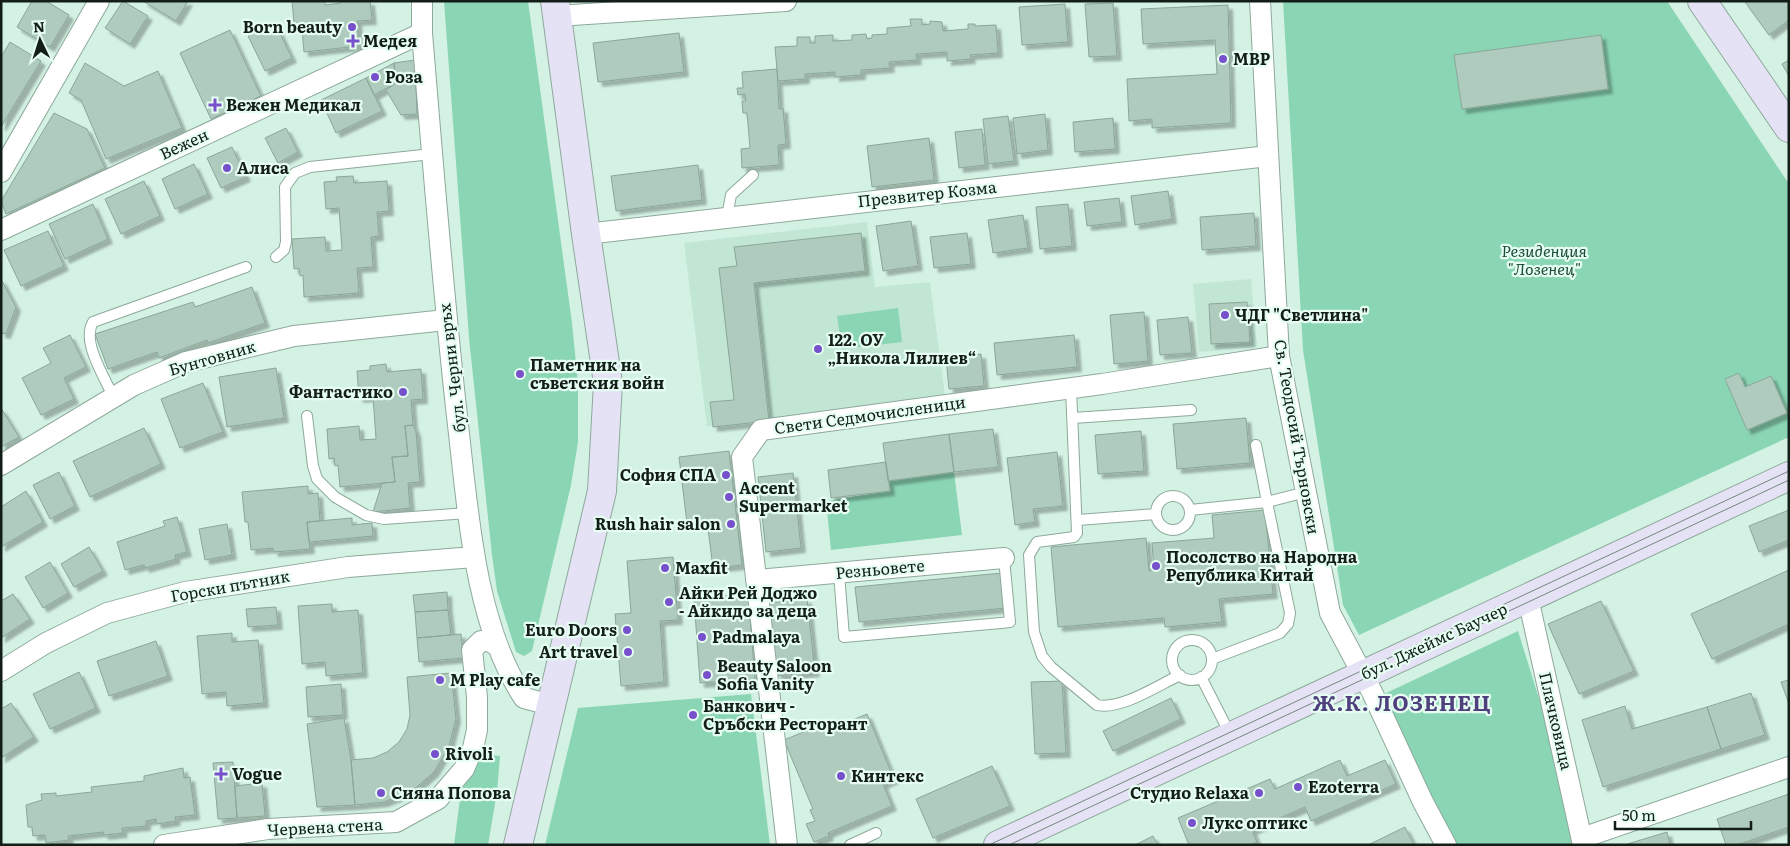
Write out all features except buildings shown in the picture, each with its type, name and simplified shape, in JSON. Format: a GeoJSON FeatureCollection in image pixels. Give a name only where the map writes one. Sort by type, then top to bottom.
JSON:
{"type":"FeatureCollection","features":[{"type":"Feature","properties":{"kind":"street"},"geometry":{"type":"LineString","coordinates":[[1,172],[99,1]]}},
{"type":"Feature","properties":{"kind":"street","name":"бул. Черни връх"},"geometry":{"type":"LineString","coordinates":[[422,1],[422,33],[446,320],[474,557],[497,646],[509,676],[524,698],[551,705]]}},
{"type":"Feature","properties":{"kind":"street"},"geometry":{"type":"LineString","coordinates":[[518,845],[602,490],[606,435],[608,383],[556,8],[786,1]]}},
{"type":"Feature","properties":{"kind":"street","name":"Св. Теодосий Търновски"},"geometry":{"type":"LineString","coordinates":[[1260,1],[1279,356],[1330,613],[1363,674],[1446,845]]}},
{"type":"Feature","properties":{"kind":"street"},"geometry":{"type":"LineString","coordinates":[[1702,2],[1789,128]]}},
{"type":"Feature","properties":{"kind":"street","name":"Вежен"},"geometry":{"type":"LineString","coordinates":[[1,230],[422,33]]}},
{"type":"Feature","properties":{"kind":"street","name":"Презвитер Козма"},"geometry":{"type":"LineString","coordinates":[[586,234],[1268,156]]}},
{"type":"Feature","properties":{"kind":"street","name":"Бунтовник"},"geometry":{"type":"LineString","coordinates":[[1,465],[134,385],[186,362],[294,336],[446,320]]}},
{"type":"Feature","properties":{"kind":"street","name":"Свети Седмочисленици"},"geometry":{"type":"LineString","coordinates":[[787,845],[742,457],[761,430],[1071,388],[1279,356]]}},
{"type":"Feature","properties":{"kind":"street","name":"бул. Джеймс Баучер"},"geometry":{"type":"LineString","coordinates":[[998,845],[1789,476]]}},
{"type":"Feature","properties":{"kind":"street","name":"Горски пътник"},"geometry":{"type":"LineString","coordinates":[[1,670],[46,643],[107,613],[185,592],[348,567],[474,557]]}},
{"type":"Feature","properties":{"kind":"street","name":"Резньовете"},"geometry":{"type":"LineString","coordinates":[[756,580],[1004,558]]}},
{"type":"Feature","properties":{"kind":"street","name":"Плачковица"},"geometry":{"type":"LineString","coordinates":[[1528,598],[1583,841]]}},
{"type":"Feature","properties":{"kind":"street","name":"Червена стена"},"geometry":{"type":"LineString","coordinates":[[164,845],[268,829],[396,822],[438,799],[464,769],[473,748],[477,730],[477,697],[472,650],[481,641],[490,641],[497,646]]}},
{"type":"Feature","properties":{"kind":"street"},"geometry":{"type":"LineString","coordinates":[[1583,841],[1789,767]]}},
{"type":"Feature","properties":{"kind":"lane"},"geometry":{"type":"LineString","coordinates":[[276,257],[284,250],[286,242],[285,187],[295,174],[310,167],[432,154]]}},
{"type":"Feature","properties":{"kind":"lane"},"geometry":{"type":"LineString","coordinates":[[727,217],[731,195],[753,175]]}},
{"type":"Feature","properties":{"kind":"lane"},"geometry":{"type":"LineString","coordinates":[[114,398],[89,342],[88,330],[93,322],[246,267]]}},
{"type":"Feature","properties":{"kind":"lane"},"geometry":{"type":"LineString","coordinates":[[1071,388],[1078,533],[1074,537],[1037,542],[1029,555],[1034,632],[1042,656],[1051,668],[1097,705],[1106,707],[1118,705],[1180,676]]}},
{"type":"Feature","properties":{"kind":"lane"},"geometry":{"type":"LineString","coordinates":[[1073,418],[1191,410]]}},
{"type":"Feature","properties":{"kind":"lane"},"geometry":{"type":"LineString","coordinates":[[307,416],[312,466],[317,479],[335,497],[366,515],[384,519],[468,513]]}},
{"type":"Feature","properties":{"kind":"lane"},"geometry":{"type":"LineString","coordinates":[[1212,659],[1280,633],[1288,624],[1290,612],[1256,445]]}},
{"type":"Feature","properties":{"kind":"lane"},"geometry":{"type":"LineString","coordinates":[[1190,510],[1267,502],[1306,492]]}},
{"type":"Feature","properties":{"kind":"lane"},"geometry":{"type":"LineString","coordinates":[[1174,496],[1184,500],[1190,510],[1190,516],[1185,525],[1175,530],[1164,528],[1157,520],[1156,514],[1159,503],[1174,496]]}},
{"type":"Feature","properties":{"kind":"lane"},"geometry":{"type":"LineString","coordinates":[[1078,520],[1156,514]]}},
{"type":"Feature","properties":{"kind":"lane"},"geometry":{"type":"LineString","coordinates":[[838,572],[844,637],[1010,622],[1004,558]]}},
{"type":"Feature","properties":{"kind":"lane"},"geometry":{"type":"LineString","coordinates":[[1189,640],[1202,642],[1207,646],[1212,659],[1209,671],[1202,677],[1192,680],[1180,676],[1175,671],[1172,658],[1174,652],[1183,642],[1189,640]]}},
{"type":"Feature","properties":{"kind":"lane"},"geometry":{"type":"LineString","coordinates":[[1202,677],[1231,736]]}},
{"type":"Feature","properties":{"kind":"lane"},"geometry":{"type":"LineString","coordinates":[[850,845],[876,834]]}},
{"type":"Feature","properties":{"kind":"shaded area","name":"122. ОУ „Никола Лилиев“"},"geometry":{"type":"Polygon","coordinates":[[[867,222],[875,287],[930,282],[945,396],[707,426],[684,243],[867,222]]]}},
{"type":"Feature","properties":{"kind":"shaded area","name":"ЧДГ \"Светлина\""},"geometry":{"type":"Polygon","coordinates":[[[1251,279],[1257,347],[1199,352],[1193,284],[1251,279]]]}},
{"type":"Feature","properties":{"kind":"green space"},"geometry":{"type":"Polygon","coordinates":[[[444,1],[528,1],[572,323],[578,383],[578,442],[571,485],[532,651],[524,656],[516,652],[497,591],[492,555],[469,338],[444,1]]]}},
{"type":"Feature","properties":{"kind":"green space","name":"Резиденция \"Лозенец\""},"geometry":{"type":"Polygon","coordinates":[[[1283,1],[1667,1],[1789,184],[1789,437],[1359,635],[1343,605],[1303,350],[1283,1]]]}},
{"type":"Feature","properties":{"kind":"green space"},"geometry":{"type":"Polygon","coordinates":[[[898,308],[902,342],[842,349],[837,316],[898,308]]]}},
{"type":"Feature","properties":{"kind":"green space"},"geometry":{"type":"Polygon","coordinates":[[[954,472],[962,535],[831,550],[826,501],[889,491],[888,481],[954,472]]]}},
{"type":"Feature","properties":{"kind":"green space"},"geometry":{"type":"Polygon","coordinates":[[[1518,631],[1550,734],[1576,845],[1455,845],[1384,694],[1518,631]]]}},
{"type":"Feature","properties":{"kind":"green space"},"geometry":{"type":"Polygon","coordinates":[[[751,694],[770,845],[545,845],[578,708],[751,694]]]}},
{"type":"Feature","properties":{"kind":"green space"},"geometry":{"type":"Polygon","coordinates":[[[482,754],[500,756],[497,792],[488,845],[454,845],[461,791],[482,754]]]}},
{"type":"Feature","properties":{"kind":"tram line"},"geometry":{"type":"LineString","coordinates":[[989,845],[1789,471]]}},
{"type":"Feature","properties":{"kind":"tram line"},"geometry":{"type":"LineString","coordinates":[[1009,845],[1789,480]]}},
{"type":"Feature","properties":{"kind":"place","name":"Born beauty"},"geometry":{"type":"Point","coordinates":[352,27]}},
{"type":"Feature","properties":{"kind":"place","name":"Медея"},"geometry":{"type":"Point","coordinates":[353,41]}},
{"type":"Feature","properties":{"kind":"place","name":"МВР"},"geometry":{"type":"Point","coordinates":[1223,59]}},
{"type":"Feature","properties":{"kind":"place","name":"Роза"},"geometry":{"type":"Point","coordinates":[375,77]}},
{"type":"Feature","properties":{"kind":"place","name":"Вежен Медикал"},"geometry":{"type":"Point","coordinates":[215,105]}},
{"type":"Feature","properties":{"kind":"place","name":"Алиса"},"geometry":{"type":"Point","coordinates":[227,168]}},
{"type":"Feature","properties":{"kind":"place","name":"ЧДГ \"Светлина\""},"geometry":{"type":"Point","coordinates":[1225,315]}},
{"type":"Feature","properties":{"kind":"place","name":"122. ОУ „Никола Лилиев“"},"geometry":{"type":"Point","coordinates":[818,349]}},
{"type":"Feature","properties":{"kind":"place","name":"Паметник на съветския войн"},"geometry":{"type":"Point","coordinates":[520,374]}},
{"type":"Feature","properties":{"kind":"place","name":"Фантастико"},"geometry":{"type":"Point","coordinates":[403,392]}},
{"type":"Feature","properties":{"kind":"place","name":"София СПА"},"geometry":{"type":"Point","coordinates":[726,475]}},
{"type":"Feature","properties":{"kind":"place","name":"Accent Supermarket"},"geometry":{"type":"Point","coordinates":[729,497]}},
{"type":"Feature","properties":{"kind":"place","name":"Rush hair salon"},"geometry":{"type":"Point","coordinates":[731,524]}},
{"type":"Feature","properties":{"kind":"place","name":"Посолство на Народна Република Китай"},"geometry":{"type":"Point","coordinates":[1156,566]}},
{"type":"Feature","properties":{"kind":"place","name":"Maxfit"},"geometry":{"type":"Point","coordinates":[665,568]}},
{"type":"Feature","properties":{"kind":"place","name":"Айки Рей Доджо - Айкидо за деца"},"geometry":{"type":"Point","coordinates":[669,602]}},
{"type":"Feature","properties":{"kind":"place","name":"Euro Doors"},"geometry":{"type":"Point","coordinates":[627,630]}},
{"type":"Feature","properties":{"kind":"place","name":"Padmalaya"},"geometry":{"type":"Point","coordinates":[702,637]}},
{"type":"Feature","properties":{"kind":"place","name":"Art travel"},"geometry":{"type":"Point","coordinates":[628,652]}},
{"type":"Feature","properties":{"kind":"place","name":"Beauty Saloon Sofia Vanity"},"geometry":{"type":"Point","coordinates":[707,675]}},
{"type":"Feature","properties":{"kind":"place","name":"M Play cafe"},"geometry":{"type":"Point","coordinates":[440,680]}},
{"type":"Feature","properties":{"kind":"place","name":"Банкович - Сръбски Ресторант"},"geometry":{"type":"Point","coordinates":[693,715]}},
{"type":"Feature","properties":{"kind":"place","name":"Rivoli"},"geometry":{"type":"Point","coordinates":[435,754]}},
{"type":"Feature","properties":{"kind":"place","name":"Vogue"},"geometry":{"type":"Point","coordinates":[221,774]}},
{"type":"Feature","properties":{"kind":"place","name":"Кинтекс"},"geometry":{"type":"Point","coordinates":[841,776]}},
{"type":"Feature","properties":{"kind":"place","name":"Ezoterra"},"geometry":{"type":"Point","coordinates":[1298,787]}},
{"type":"Feature","properties":{"kind":"place","name":"Сияна Попова"},"geometry":{"type":"Point","coordinates":[381,793]}},
{"type":"Feature","properties":{"kind":"place","name":"Студио Relaxa"},"geometry":{"type":"Point","coordinates":[1259,793]}},
{"type":"Feature","properties":{"kind":"place","name":"Лукс оптикс"},"geometry":{"type":"Point","coordinates":[1192,823]}},
{"type":"Feature","properties":{"kind":"district","name":"Ж.К. ЛОЗЕНЕЦ"},"geometry":{"type":"Point","coordinates":[1402,704]}}]}
